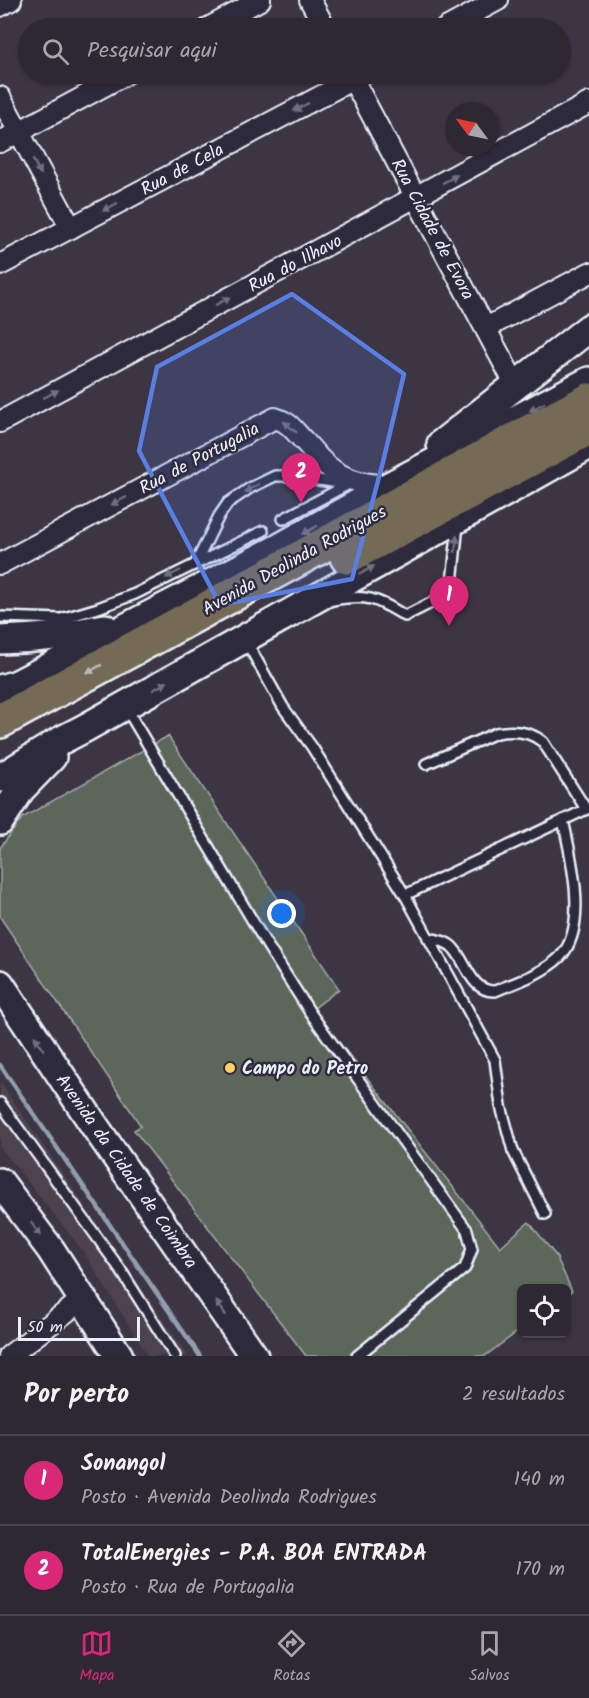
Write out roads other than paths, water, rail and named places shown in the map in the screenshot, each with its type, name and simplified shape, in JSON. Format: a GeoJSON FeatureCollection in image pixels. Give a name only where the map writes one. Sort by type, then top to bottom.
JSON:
{"type":"FeatureCollection","features":[{"type":"Feature","properties":{"kind":"highway","name":"Avenida Deolinda Rodrigues"},"geometry":{"type":"LineString","coordinates":[[0,720],[589,400]]}},
{"type":"Feature","properties":{"kind":"highway","name":"Avenida Deolinda Rodrigues"},"geometry":{"type":"LineString","coordinates":[[0,745],[184,621],[589,428]]}},
{"type":"Feature","properties":{"kind":"main road"},"geometry":{"type":"LineString","coordinates":[[389,486],[515,384],[589,328]]}},
{"type":"Feature","properties":{"kind":"main road"},"geometry":{"type":"LineString","coordinates":[[0,689],[184,621],[277,549],[389,486],[589,381]]}},
{"type":"Feature","properties":{"kind":"main road"},"geometry":{"type":"LineString","coordinates":[[0,778],[49,747],[589,446]]}},
{"type":"Feature","properties":{"kind":"main road"},"geometry":{"type":"LineString","coordinates":[[0,640],[37,639],[73,635],[108,627],[184,621]]}},
{"type":"Feature","properties":{"kind":"main road"},"geometry":{"type":"LineString","coordinates":[[0,821],[21,789],[35,773],[86,728]]}},
{"type":"Feature","properties":{"kind":"main road","name":"Avenida da Cidade de Coimbra"},"geometry":{"type":"LineString","coordinates":[[2,985],[96,1128],[254,1356]]}},
{"type":"Feature","properties":{"kind":"main road"},"geometry":{"type":"LineString","coordinates":[[0,1182],[51,1250],[119,1356]]}},
{"type":"Feature","properties":{"kind":"street"},"geometry":{"type":"LineString","coordinates":[[0,6],[11,0]]}},
{"type":"Feature","properties":{"kind":"street"},"geometry":{"type":"LineString","coordinates":[[227,18],[260,0]]}},
{"type":"Feature","properties":{"kind":"street"},"geometry":{"type":"LineString","coordinates":[[310,0],[320,18]]}},
{"type":"Feature","properties":{"kind":"street"},"geometry":{"type":"LineString","coordinates":[[465,18],[498,0]]}},
{"type":"Feature","properties":{"kind":"street"},"geometry":{"type":"LineString","coordinates":[[0,142],[107,84]]}},
{"type":"Feature","properties":{"kind":"street","name":"Rua de Cela"},"geometry":{"type":"LineString","coordinates":[[0,265],[338,84]]}},
{"type":"Feature","properties":{"kind":"street","name":"Rua Cidade de Evora"},"geometry":{"type":"LineString","coordinates":[[360,84],[416,197],[515,384]]}},
{"type":"Feature","properties":{"kind":"street"},"geometry":{"type":"LineString","coordinates":[[0,97],[71,228]]}},
{"type":"Feature","properties":{"kind":"street","name":"Rua do Ilhavo"},"geometry":{"type":"LineString","coordinates":[[0,422],[589,103]]}},
{"type":"Feature","properties":{"kind":"street"},"geometry":{"type":"LineString","coordinates":[[486,328],[589,273]]}},
{"type":"Feature","properties":{"kind":"street","name":"Rua de Portugalia"},"geometry":{"type":"LineString","coordinates":[[0,564],[275,418],[287,421],[318,458],[351,483],[389,486]]}},
{"type":"Feature","properties":{"kind":"street"},"geometry":{"type":"LineString","coordinates":[[9,1356],[83,1299]]}},
{"type":"Feature","properties":{"kind":"lane"},"geometry":{"type":"LineString","coordinates":[[196,563],[219,516],[228,503],[259,484],[276,476],[351,483]]}},
{"type":"Feature","properties":{"kind":"lane"},"geometry":{"type":"LineString","coordinates":[[283,519],[351,483]]}},
{"type":"Feature","properties":{"kind":"lane"},"geometry":{"type":"LineString","coordinates":[[304,605],[354,596],[381,601],[405,615],[450,592],[458,519]]}},
{"type":"Feature","properties":{"kind":"lane"},"geometry":{"type":"LineString","coordinates":[[0,617],[61,619],[98,608],[135,594],[263,531]]}},
{"type":"Feature","properties":{"kind":"lane"},"geometry":{"type":"LineString","coordinates":[[245,639],[283,707],[312,747],[405,895],[495,1060],[501,1106],[513,1151],[545,1214]]}},
{"type":"Feature","properties":{"kind":"lane"},"geometry":{"type":"LineString","coordinates":[[125,705],[261,935],[311,1014],[466,1230],[472,1249],[465,1268],[357,1356]]}},
{"type":"Feature","properties":{"kind":"lane"},"geometry":{"type":"LineString","coordinates":[[405,895],[588,808],[543,742],[536,736],[519,732],[496,733],[426,764]]}},
{"type":"Feature","properties":{"kind":"lane"},"geometry":{"type":"LineString","coordinates":[[428,938],[447,943],[454,948],[476,985],[488,991],[495,991],[531,976],[560,957],[571,941],[576,927],[575,873],[563,820]]}},
{"type":"Feature","properties":{"kind":"lane"},"geometry":{"type":"LineString","coordinates":[[0,1103],[120,1269],[175,1356]]}},
{"type":"Feature","properties":{"kind":"waterway"},"geometry":{"type":"LineString","coordinates":[[0,1065],[200,1356]]}},
{"type":"Feature","properties":{"kind":"place","name":"TotalEnergies - P.A. BOA ENTRADA"},"geometry":{"type":"Point","coordinates":[301,503]}},
{"type":"Feature","properties":{"kind":"place","name":"Sonangol"},"geometry":{"type":"Point","coordinates":[449,626]}},
{"type":"Feature","properties":{"kind":"place","name":"Campo do Petro"},"geometry":{"type":"Point","coordinates":[230,1068]}}]}
